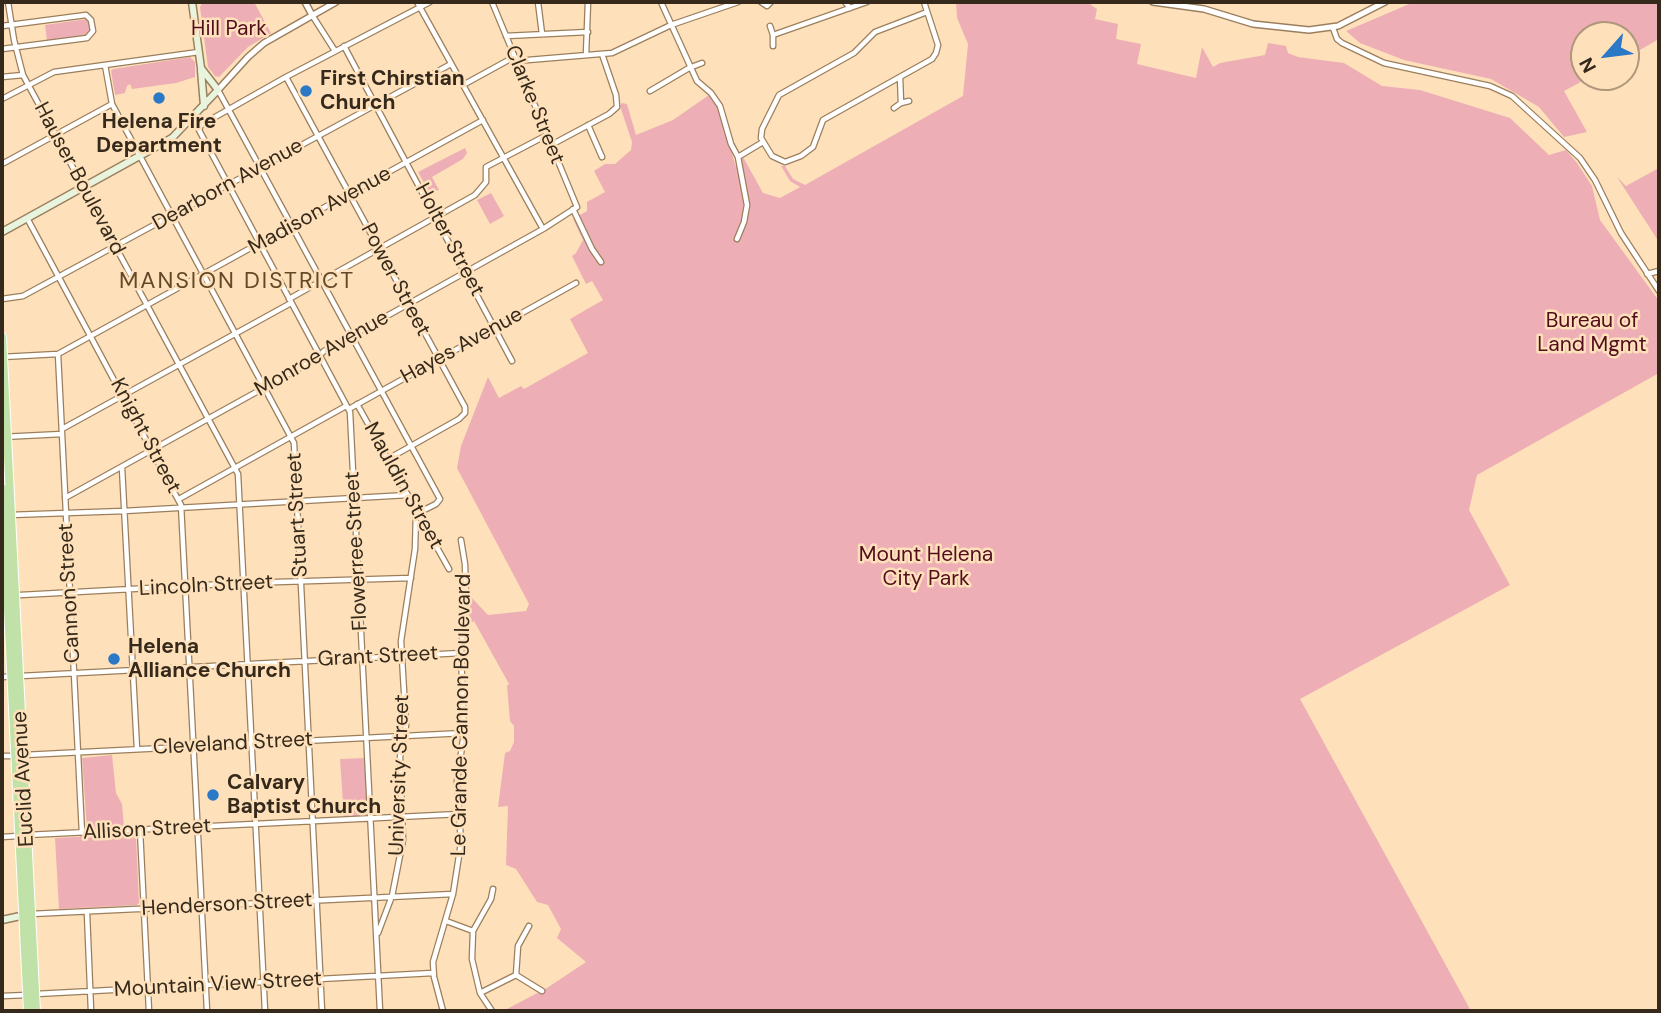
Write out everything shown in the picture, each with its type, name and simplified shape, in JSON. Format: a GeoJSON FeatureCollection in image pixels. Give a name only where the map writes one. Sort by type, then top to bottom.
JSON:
{"type":"FeatureCollection","features":[{"type":"Feature","properties":{"kind":"highway","name":"Euclid Avenue"},"geometry":{"type":"LineString","coordinates":[[2,337],[11,676],[19,756],[31,995],[28,1011]]}},
{"type":"Feature","properties":{"kind":"highway","name":"Euclid Avenue"},"geometry":{"type":"LineString","coordinates":[[2,488],[5,515]]}},
{"type":"Feature","properties":{"kind":"highway","name":"Euclid Avenue"},"geometry":{"type":"LineString","coordinates":[[31,995],[36,1011]]}},
{"type":"Feature","properties":{"kind":"main road"},"geometry":{"type":"LineString","coordinates":[[192,2],[204,106]]}},
{"type":"Feature","properties":{"kind":"main road"},"geometry":{"type":"LineString","coordinates":[[2,232],[178,135],[218,90],[205,77],[201,68]]}},
{"type":"Feature","properties":{"kind":"main road","name":"Henderson Street"},"geometry":{"type":"LineString","coordinates":[[2,920],[27,915]]}},
{"type":"Feature","properties":{"kind":"street","name":"Hauser Boulevard"},"geometry":{"type":"LineString","coordinates":[[8,2],[23,75],[236,468],[265,1011]]}},
{"type":"Feature","properties":{"kind":"street"},"geometry":{"type":"LineString","coordinates":[[305,2],[335,51]]}},
{"type":"Feature","properties":{"kind":"street"},"geometry":{"type":"LineString","coordinates":[[336,2],[264,43],[218,90],[440,499],[416,514]]}},
{"type":"Feature","properties":{"kind":"street"},"geometry":{"type":"LineString","coordinates":[[229,109],[418,4],[430,2]]}},
{"type":"Feature","properties":{"kind":"street","name":"Clarke Street"},"geometry":{"type":"LineString","coordinates":[[492,2],[592,249],[601,262]]}},
{"type":"Feature","properties":{"kind":"street"},"geometry":{"type":"LineString","coordinates":[[538,2],[542,34]]}},
{"type":"Feature","properties":{"kind":"street"},"geometry":{"type":"LineString","coordinates":[[586,55],[589,2]]}},
{"type":"Feature","properties":{"kind":"street"},"geometry":{"type":"LineString","coordinates":[[662,2],[689,68],[720,106],[731,144],[738,157],[747,205],[737,239]]}},
{"type":"Feature","properties":{"kind":"street"},"geometry":{"type":"LineString","coordinates":[[464,85],[515,59],[612,53],[671,25],[738,2]]}},
{"type":"Feature","properties":{"kind":"street"},"geometry":{"type":"LineString","coordinates":[[761,2],[767,6],[771,2]]}},
{"type":"Feature","properties":{"kind":"street"},"geometry":{"type":"LineString","coordinates":[[845,2],[850,8]]}},
{"type":"Feature","properties":{"kind":"street"},"geometry":{"type":"LineString","coordinates":[[773,36],[867,2]]}},
{"type":"Feature","properties":{"kind":"street"},"geometry":{"type":"LineString","coordinates":[[925,2],[936,40],[936,53],[931,60],[823,120],[813,147],[797,158],[785,162],[772,156],[763,142],[762,130],[779,95],[854,52],[876,32],[927,12]]}},
{"type":"Feature","properties":{"kind":"street"},"geometry":{"type":"LineString","coordinates":[[1153,2],[1204,9],[1253,24],[1309,30],[1333,28],[1385,2]]}},
{"type":"Feature","properties":{"kind":"street"},"geometry":{"type":"LineString","coordinates":[[418,4],[543,229]]}},
{"type":"Feature","properties":{"kind":"street"},"geometry":{"type":"LineString","coordinates":[[2,26],[86,15],[91,20],[93,31],[87,38],[2,49]]}},
{"type":"Feature","properties":{"kind":"street"},"geometry":{"type":"LineString","coordinates":[[770,26],[773,46]]}},
{"type":"Feature","properties":{"kind":"street"},"geometry":{"type":"LineString","coordinates":[[1333,28],[1337,39],[1342,43],[1384,63],[1490,86],[1512,96],[1580,158],[1659,291]]}},
{"type":"Feature","properties":{"kind":"street"},"geometry":{"type":"LineString","coordinates":[[506,36],[587,32]]}},
{"type":"Feature","properties":{"kind":"street","name":"Holter Street"},"geometry":{"type":"LineString","coordinates":[[344,46],[512,361]]}},
{"type":"Feature","properties":{"kind":"street"},"geometry":{"type":"LineString","coordinates":[[2,99],[54,72],[199,52]]}},
{"type":"Feature","properties":{"kind":"street"},"geometry":{"type":"LineString","coordinates":[[551,145],[609,114],[618,105],[602,54]]}},
{"type":"Feature","properties":{"kind":"street"},"geometry":{"type":"LineString","coordinates":[[650,91],[702,63]]}},
{"type":"Feature","properties":{"kind":"street","name":"Dearborn Avenue"},"geometry":{"type":"LineString","coordinates":[[2,299],[23,296],[452,64]]}},
{"type":"Feature","properties":{"kind":"street","name":"Stuart Street"},"geometry":{"type":"LineString","coordinates":[[105,65],[112,104],[294,443],[322,1011]]}},
{"type":"Feature","properties":{"kind":"street"},"geometry":{"type":"LineString","coordinates":[[2,77],[23,75]]}},
{"type":"Feature","properties":{"kind":"street","name":"Power Street"},"geometry":{"type":"LineString","coordinates":[[286,77],[465,407],[463,416],[411,447]]}},
{"type":"Feature","properties":{"kind":"street"},"geometry":{"type":"LineString","coordinates":[[900,77],[901,103]]}},
{"type":"Feature","properties":{"kind":"street"},"geometry":{"type":"LineString","coordinates":[[894,108],[909,101]]}},
{"type":"Feature","properties":{"kind":"street"},"geometry":{"type":"LineString","coordinates":[[2,164],[112,104]]}},
{"type":"Feature","properties":{"kind":"street","name":"Flowerree Street"},"geometry":{"type":"LineString","coordinates":[[229,109],[199,129],[347,408],[363,658],[380,1011]]}},
{"type":"Feature","properties":{"kind":"street","name":"Madison Avenue"},"geometry":{"type":"LineString","coordinates":[[2,357],[58,354],[483,120]]}},
{"type":"Feature","properties":{"kind":"street"},"geometry":{"type":"LineString","coordinates":[[588,125],[602,157]]}},
{"type":"Feature","properties":{"kind":"street"},"geometry":{"type":"LineString","coordinates":[[4,437],[62,431],[479,192],[486,182],[486,167],[547,135]]}},
{"type":"Feature","properties":{"kind":"street"},"geometry":{"type":"LineString","coordinates":[[738,157],[763,142]]}},
{"type":"Feature","properties":{"kind":"street","name":"Monroe Avenue"},"geometry":{"type":"LineString","coordinates":[[65,498],[265,388],[320,356],[324,351],[466,273],[575,208]]}},
{"type":"Feature","properties":{"kind":"street","name":"Knight Street"},"geometry":{"type":"LineString","coordinates":[[27,218],[179,499],[186,588],[207,1011]]}},
{"type":"Feature","properties":{"kind":"street"},"geometry":{"type":"LineString","coordinates":[[1647,274],[1659,271]]}},
{"type":"Feature","properties":{"kind":"street","name":"Hayes Avenue"},"geometry":{"type":"LineString","coordinates":[[179,499],[576,283]]}},
{"type":"Feature","properties":{"kind":"street","name":"Cannon Street"},"geometry":{"type":"LineString","coordinates":[[58,354],[82,833]]}},
{"type":"Feature","properties":{"kind":"street","name":"Mauldin Street"},"geometry":{"type":"LineString","coordinates":[[357,404],[449,569]]}},
{"type":"Feature","properties":{"kind":"street"},"geometry":{"type":"LineString","coordinates":[[388,459],[411,447]]}},
{"type":"Feature","properties":{"kind":"street"},"geometry":{"type":"LineString","coordinates":[[122,468],[137,749]]}},
{"type":"Feature","properties":{"kind":"street"},"geometry":{"type":"LineString","coordinates":[[5,515],[124,512],[408,495]]}},
{"type":"Feature","properties":{"kind":"street","name":"University Street"},"geometry":{"type":"LineString","coordinates":[[376,937],[392,896],[402,840],[400,757],[406,725],[401,641],[418,531],[416,514]]}},
{"type":"Feature","properties":{"kind":"street","name":"Le Grande Cannon Boulevard"},"geometry":{"type":"LineString","coordinates":[[443,1011],[433,973],[435,954],[453,894],[461,843],[458,768],[464,733],[461,653],[466,597],[461,540]]}},
{"type":"Feature","properties":{"kind":"street","name":"Lincoln Street"},"geometry":{"type":"LineString","coordinates":[[8,596],[244,583],[411,578]]}},
{"type":"Feature","properties":{"kind":"street","name":"Grant Street"},"geometry":{"type":"LineString","coordinates":[[11,676],[461,653]]}},
{"type":"Feature","properties":{"kind":"street","name":"Cleveland Street"},"geometry":{"type":"LineString","coordinates":[[2,757],[464,733]]}},
{"type":"Feature","properties":{"kind":"street","name":"Allison Street"},"geometry":{"type":"LineString","coordinates":[[2,837],[460,814]]}},
{"type":"Feature","properties":{"kind":"street"},"geometry":{"type":"LineString","coordinates":[[139,830],[149,1011]]}},
{"type":"Feature","properties":{"kind":"street"},"geometry":{"type":"LineString","coordinates":[[492,1011],[480,993],[471,959],[473,931],[489,903],[493,889]]}},
{"type":"Feature","properties":{"kind":"street","name":"Henderson Street"},"geometry":{"type":"LineString","coordinates":[[27,915],[453,894]]}},
{"type":"Feature","properties":{"kind":"street"},"geometry":{"type":"LineString","coordinates":[[87,913],[91,1011]]}},
{"type":"Feature","properties":{"kind":"street"},"geometry":{"type":"LineString","coordinates":[[446,921],[473,931]]}},
{"type":"Feature","properties":{"kind":"street"},"geometry":{"type":"LineString","coordinates":[[516,975],[518,946],[529,926]]}},
{"type":"Feature","properties":{"kind":"street","name":"Mountain View Street"},"geometry":{"type":"LineString","coordinates":[[2,996],[433,973]]}},
{"type":"Feature","properties":{"kind":"street"},"geometry":{"type":"LineString","coordinates":[[480,993],[516,975]]}},
{"type":"Feature","properties":{"kind":"street"},"geometry":{"type":"LineString","coordinates":[[516,975],[542,991]]}},
{"type":"Feature","properties":{"kind":"green space","name":"Hill Park"},"geometry":{"type":"Polygon","coordinates":[[[203,2],[254,2],[271,33],[248,47],[219,77],[208,67],[200,7],[203,2]]]}},
{"type":"Feature","properties":{"kind":"green space","name":"Mount Helena City Park"},"geometry":{"type":"Polygon","coordinates":[[[956,2],[1087,2],[1097,9],[1095,19],[1118,24],[1116,39],[1141,44],[1137,64],[1196,78],[1202,47],[1213,67],[1220,63],[1265,55],[1268,43],[1286,46],[1288,53],[1298,57],[1344,63],[1382,86],[1420,90],[1510,118],[1549,155],[1566,150],[1577,163],[1592,186],[1600,220],[1659,301],[1659,373],[1477,475],[1469,510],[1510,585],[1300,699],[1471,1011],[503,1011],[547,988],[586,962],[557,938],[561,929],[548,905],[537,902],[516,869],[506,865],[508,806],[498,807],[505,753],[510,751],[514,742],[514,726],[510,721],[509,684],[474,621],[468,624],[471,597],[488,615],[526,611],[529,604],[457,468],[461,446],[488,377],[499,398],[521,386],[524,389],[588,353],[570,319],[603,300],[592,281],[586,284],[572,256],[583,240],[573,219],[587,211],[587,202],[605,192],[594,171],[605,164],[615,164],[631,150],[632,142],[620,106],[622,103],[627,104],[636,135],[673,120],[709,95],[717,104],[736,167],[743,157],[763,193],[780,198],[800,187],[790,181],[781,166],[785,166],[793,179],[805,185],[963,96],[968,44],[957,18],[956,2]]]}},
{"type":"Feature","properties":{"kind":"green space"},"geometry":{"type":"Polygon","coordinates":[[[1414,2],[1659,2],[1659,39],[1640,50],[1640,21],[1570,21],[1570,88],[1564,91],[1587,132],[1564,137],[1539,107],[1491,79],[1404,60],[1360,43],[1346,31],[1414,2]]]}},
{"type":"Feature","properties":{"kind":"green space"},"geometry":{"type":"Polygon","coordinates":[[[87,19],[91,30],[87,36],[47,41],[45,25],[87,19]]]}},
{"type":"Feature","properties":{"kind":"green space"},"geometry":{"type":"Polygon","coordinates":[[[190,57],[195,62],[195,77],[176,83],[132,89],[130,84],[125,93],[115,95],[111,71],[113,69],[190,57]]]}},
{"type":"Feature","properties":{"kind":"green space"},"geometry":{"type":"Polygon","coordinates":[[[465,148],[467,153],[463,159],[432,177],[439,190],[429,192],[418,172],[465,148]]]}},
{"type":"Feature","properties":{"kind":"green space"},"geometry":{"type":"Polygon","coordinates":[[[1659,168],[1659,242],[1617,177],[1626,186],[1659,168]]]}},
{"type":"Feature","properties":{"kind":"green space"},"geometry":{"type":"Polygon","coordinates":[[[491,193],[504,216],[490,224],[477,200],[491,193]]]}},
{"type":"Feature","properties":{"kind":"green space"},"geometry":{"type":"Polygon","coordinates":[[[112,755],[116,793],[122,804],[124,827],[87,829],[82,758],[112,755]]]}},
{"type":"Feature","properties":{"kind":"green space"},"geometry":{"type":"Polygon","coordinates":[[[365,758],[368,814],[344,817],[340,759],[365,758]]]}},
{"type":"Feature","properties":{"kind":"green space"},"geometry":{"type":"Polygon","coordinates":[[[133,834],[136,837],[139,903],[59,909],[55,838],[133,834]]]}},
{"type":"Feature","properties":{"kind":"place","name":"First Chirstian Church"},"geometry":{"type":"Point","coordinates":[306,91]}},
{"type":"Feature","properties":{"kind":"place","name":"Helena Fire Department"},"geometry":{"type":"Point","coordinates":[159,98]}},
{"type":"Feature","properties":{"kind":"place","name":"Helena Alliance Church"},"geometry":{"type":"Point","coordinates":[114,659]}},
{"type":"Feature","properties":{"kind":"place","name":"Calvary Baptist Church"},"geometry":{"type":"Point","coordinates":[213,795]}},
{"type":"Feature","properties":{"kind":"district","name":"MANSION DISTRICT"},"geometry":{"type":"Point","coordinates":[237,282]}},
{"type":"Feature","properties":{"kind":"park label","name":"Bureau of Land Mgmt"},"geometry":{"type":"Point","coordinates":[1592,333]}}]}
